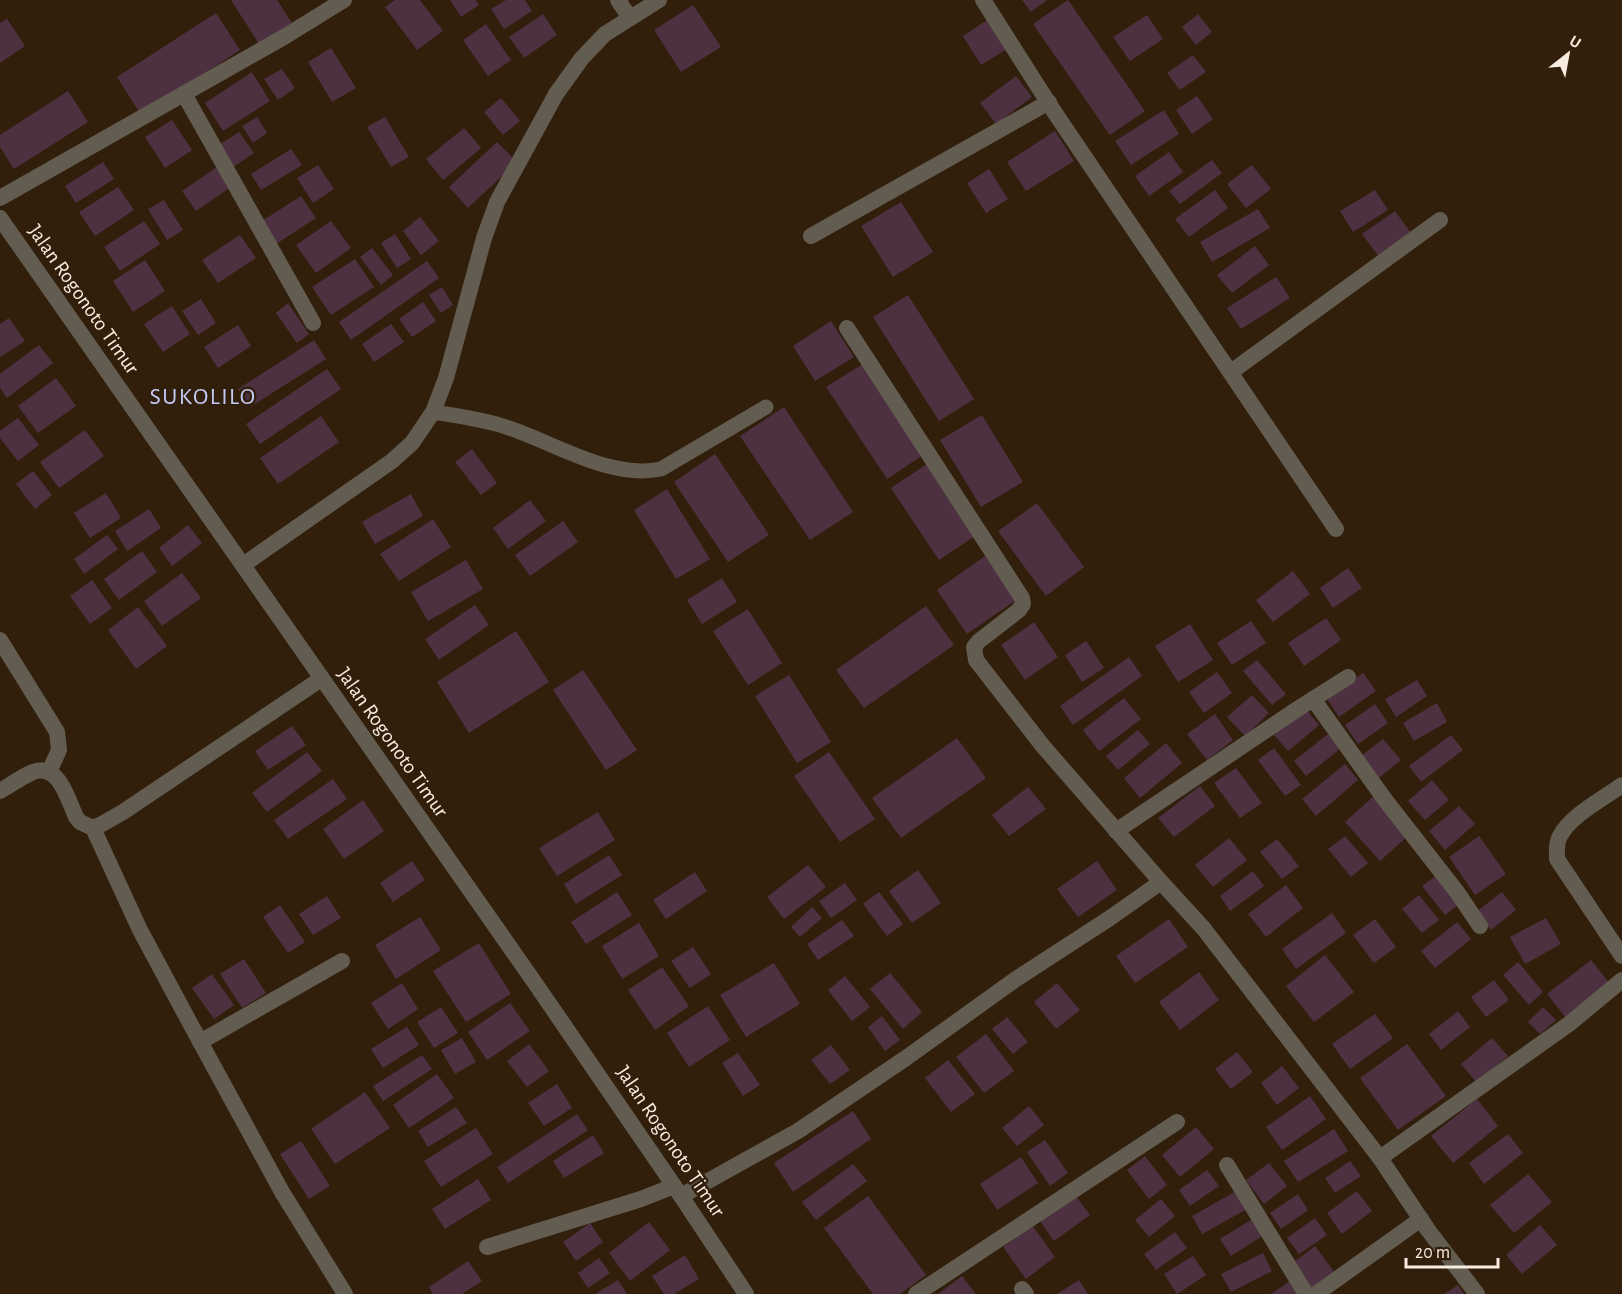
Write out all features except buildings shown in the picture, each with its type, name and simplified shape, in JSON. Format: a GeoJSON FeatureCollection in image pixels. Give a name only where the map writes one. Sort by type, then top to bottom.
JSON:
{"type":"FeatureCollection","features":[{"type":"Feature","properties":{"kind":"street"},"geometry":{"type":"LineString","coordinates":[[0,198],[284,37],[344,0]]}},
{"type":"Feature","properties":{"kind":"street"},"geometry":{"type":"LineString","coordinates":[[618,0],[630,18]]}},
{"type":"Feature","properties":{"kind":"street"},"geometry":{"type":"LineString","coordinates":[[243,565],[392,461],[412,443],[433,412],[446,378],[484,238],[497,202],[556,94],[582,58],[605,34],[658,0]]}},
{"type":"Feature","properties":{"kind":"street"},"geometry":{"type":"LineString","coordinates":[[983,0],[1336,529]]}},
{"type":"Feature","properties":{"kind":"street"},"geometry":{"type":"LineString","coordinates":[[184,94],[313,323]]}},
{"type":"Feature","properties":{"kind":"street"},"geometry":{"type":"LineString","coordinates":[[811,236],[1049,102]]}},
{"type":"Feature","properties":{"kind":"street","name":"Jalan Rogonoto Timur"},"geometry":{"type":"LineString","coordinates":[[0,218],[535,983],[746,1294]]}},
{"type":"Feature","properties":{"kind":"street"},"geometry":{"type":"LineString","coordinates":[[1231,372],[1440,220]]}},
{"type":"Feature","properties":{"kind":"street"},"geometry":{"type":"LineString","coordinates":[[847,328],[1022,598],[1023,604],[1019,610],[974,647],[976,660],[1029,729],[1204,929],[1380,1158],[1421,1219],[1477,1294]]}},
{"type":"Feature","properties":{"kind":"street"},"geometry":{"type":"LineString","coordinates":[[0,640],[57,732],[59,750],[49,772]]}},
{"type":"Feature","properties":{"kind":"street"},"geometry":{"type":"LineString","coordinates":[[1116,831],[1348,677]]}},
{"type":"Feature","properties":{"kind":"street"},"geometry":{"type":"LineString","coordinates":[[0,791],[31,773],[39,770],[49,772],[57,778],[76,818],[80,822],[98,826],[123,812],[321,679]]}},
{"type":"Feature","properties":{"kind":"street"},"geometry":{"type":"LineString","coordinates":[[1313,699],[1480,926]]}},
{"type":"Feature","properties":{"kind":"street"},"geometry":{"type":"LineString","coordinates":[[1622,785],[1573,820],[1559,837],[1556,848],[1557,859],[1622,956]]}},
{"type":"Feature","properties":{"kind":"street"},"geometry":{"type":"LineString","coordinates":[[98,826],[140,930],[282,1192],[345,1294]]}},
{"type":"Feature","properties":{"kind":"street"},"geometry":{"type":"LineString","coordinates":[[487,1247],[641,1199],[678,1191],[798,1131],[906,1058],[1016,979],[1161,882]]}},
{"type":"Feature","properties":{"kind":"street"},"geometry":{"type":"LineString","coordinates":[[200,1042],[342,961]]}},
{"type":"Feature","properties":{"kind":"street"},"geometry":{"type":"LineString","coordinates":[[1380,1158],[1569,1024],[1622,980]]}},
{"type":"Feature","properties":{"kind":"street"},"geometry":{"type":"LineString","coordinates":[[916,1294],[1177,1122]]}},
{"type":"Feature","properties":{"kind":"street"},"geometry":{"type":"LineString","coordinates":[[1227,1165],[1306,1294]]}},
{"type":"Feature","properties":{"kind":"street"},"geometry":{"type":"LineString","coordinates":[[1316,1294],[1421,1219]]}},
{"type":"Feature","properties":{"kind":"lane"},"geometry":{"type":"LineString","coordinates":[[433,412],[503,426],[623,470],[648,471],[661,469],[766,407]]}},
{"type":"Feature","properties":{"kind":"district","name":"SUKOLILO"},"geometry":{"type":"Point","coordinates":[203,396]}}]}
